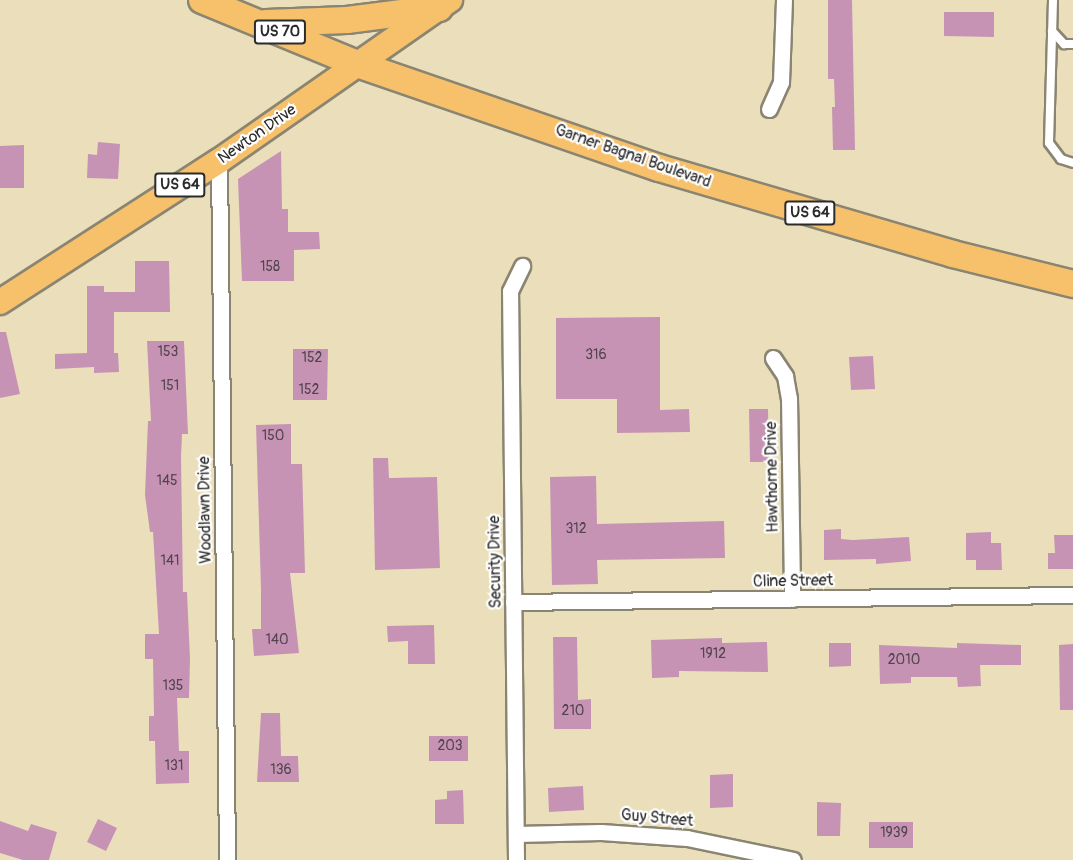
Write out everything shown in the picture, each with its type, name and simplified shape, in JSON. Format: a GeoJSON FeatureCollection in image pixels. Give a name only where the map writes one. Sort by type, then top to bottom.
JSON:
{"type":"FeatureCollection","features":[{"type":"Feature","properties":{"kind":"highway","name":"Garner Bagnal Boulevard"},"geometry":{"type":"LineString","coordinates":[[202,0],[357,64],[659,168],[953,254],[1073,284]]}},
{"type":"Feature","properties":{"kind":"highway"},"geometry":{"type":"LineString","coordinates":[[258,23],[347,20],[444,4]]}},
{"type":"Feature","properties":{"kind":"main road","name":"Newton Drive"},"geometry":{"type":"LineString","coordinates":[[0,302],[219,160],[444,4]]}},
{"type":"Feature","properties":{"kind":"street"},"geometry":{"type":"LineString","coordinates":[[769,110],[781,82],[784,0]]}},
{"type":"Feature","properties":{"kind":"street","name":"Woodlawn Drive"},"geometry":{"type":"LineString","coordinates":[[219,160],[227,860]]}},
{"type":"Feature","properties":{"kind":"street","name":"Security Drive"},"geometry":{"type":"LineString","coordinates":[[516,860],[510,291],[522,266]]}},
{"type":"Feature","properties":{"kind":"street","name":"Hawthorne Drive"},"geometry":{"type":"LineString","coordinates":[[773,358],[785,376],[789,398],[792,599]]}},
{"type":"Feature","properties":{"kind":"street","name":"Cline Street"},"geometry":{"type":"LineString","coordinates":[[513,602],[1073,596]]}},
{"type":"Feature","properties":{"kind":"street","name":"Guy Street"},"geometry":{"type":"LineString","coordinates":[[516,834],[601,832],[687,838],[793,860]]}},
{"type":"Feature","properties":{"kind":"lane"},"geometry":{"type":"LineString","coordinates":[[1053,0],[1049,143],[1061,159],[1073,164]]}},
{"type":"Feature","properties":{"kind":"lane"},"geometry":{"type":"LineString","coordinates":[[1052,31],[1064,44],[1073,44]]}},
{"type":"Feature","properties":{"kind":"building"},"geometry":{"type":"Polygon","coordinates":[[[828,0],[852,0],[855,150],[833,150],[832,107],[835,107],[834,79],[828,79],[828,0]]]}},
{"type":"Feature","properties":{"kind":"building"},"geometry":{"type":"Polygon","coordinates":[[[944,12],[994,12],[994,37],[944,36],[944,12]]]}},
{"type":"Feature","properties":{"kind":"building"},"geometry":{"type":"Polygon","coordinates":[[[98,142],[120,144],[118,179],[87,178],[88,154],[97,155],[98,142]]]}},
{"type":"Feature","properties":{"kind":"building"},"geometry":{"type":"Polygon","coordinates":[[[24,145],[24,188],[0,188],[0,146],[24,145]]]}},
{"type":"Feature","properties":{"kind":"building"},"geometry":{"type":"Polygon","coordinates":[[[281,151],[282,209],[288,209],[288,232],[319,232],[320,249],[294,250],[294,281],[242,281],[238,179],[281,151]]]}},
{"type":"Feature","properties":{"kind":"building"},"geometry":{"type":"Polygon","coordinates":[[[135,261],[169,261],[170,312],[114,312],[114,353],[118,353],[119,372],[94,373],[94,367],[55,369],[55,354],[87,353],[87,286],[104,286],[104,292],[135,292],[135,261]]]}},
{"type":"Feature","properties":{"kind":"building"},"geometry":{"type":"Polygon","coordinates":[[[660,317],[660,410],[689,409],[690,432],[617,433],[617,399],[556,399],[556,318],[660,317]]]}},
{"type":"Feature","properties":{"kind":"building"},"geometry":{"type":"Polygon","coordinates":[[[0,332],[6,332],[20,394],[0,398],[0,332]]]}},
{"type":"Feature","properties":{"kind":"building"},"geometry":{"type":"Polygon","coordinates":[[[147,341],[184,341],[188,434],[182,434],[181,457],[183,592],[187,592],[190,659],[189,698],[177,698],[179,751],[189,751],[189,783],[156,784],[155,741],[149,741],[149,716],[154,716],[153,659],[145,659],[145,634],[159,634],[153,532],[150,532],[145,495],[148,421],[151,421],[147,341]]]}},
{"type":"Feature","properties":{"kind":"building"},"geometry":{"type":"Polygon","coordinates":[[[293,349],[328,349],[327,400],[293,400],[293,349]]]}},
{"type":"Feature","properties":{"kind":"building"},"geometry":{"type":"Polygon","coordinates":[[[873,356],[875,389],[851,390],[849,357],[873,356]]]}},
{"type":"Feature","properties":{"kind":"building"},"geometry":{"type":"Polygon","coordinates":[[[749,409],[768,409],[769,462],[750,462],[749,409]]]}},
{"type":"Feature","properties":{"kind":"building"},"geometry":{"type":"Polygon","coordinates":[[[291,424],[291,464],[302,464],[305,573],[290,573],[299,653],[254,656],[252,629],[261,629],[256,425],[291,424]]]}},
{"type":"Feature","properties":{"kind":"building"},"geometry":{"type":"Polygon","coordinates":[[[373,458],[388,458],[389,478],[437,477],[440,568],[375,570],[373,458]]]}},
{"type":"Feature","properties":{"kind":"building"},"geometry":{"type":"Polygon","coordinates":[[[596,476],[597,524],[724,521],[725,558],[597,560],[598,584],[552,585],[550,477],[596,476]]]}},
{"type":"Feature","properties":{"kind":"building"},"geometry":{"type":"Polygon","coordinates":[[[841,529],[841,539],[909,537],[911,561],[876,564],[876,559],[824,560],[824,530],[841,529]]]}},
{"type":"Feature","properties":{"kind":"building"},"geometry":{"type":"Polygon","coordinates":[[[991,532],[991,543],[1001,543],[1002,570],[976,570],[976,560],[966,560],[966,533],[991,532]]]}},
{"type":"Feature","properties":{"kind":"building"},"geometry":{"type":"Polygon","coordinates":[[[1054,535],[1073,535],[1073,569],[1048,569],[1048,553],[1055,553],[1054,535]]]}},
{"type":"Feature","properties":{"kind":"building"},"geometry":{"type":"Polygon","coordinates":[[[434,625],[435,664],[408,664],[408,641],[388,642],[387,626],[434,625]]]}},
{"type":"Feature","properties":{"kind":"building"},"geometry":{"type":"Polygon","coordinates":[[[553,637],[577,637],[578,700],[591,699],[591,729],[554,729],[553,637]]]}},
{"type":"Feature","properties":{"kind":"building"},"geometry":{"type":"Polygon","coordinates":[[[722,638],[722,643],[767,642],[768,672],[679,671],[679,677],[652,678],[651,640],[722,638]]]}},
{"type":"Feature","properties":{"kind":"building"},"geometry":{"type":"Polygon","coordinates":[[[829,643],[851,643],[851,666],[829,667],[829,643]]]}},
{"type":"Feature","properties":{"kind":"building"},"geometry":{"type":"Polygon","coordinates":[[[957,643],[1021,645],[1021,665],[980,665],[981,686],[958,687],[957,677],[911,677],[911,683],[880,684],[879,645],[957,648],[957,643]]]}},
{"type":"Feature","properties":{"kind":"building"},"geometry":{"type":"Polygon","coordinates":[[[1073,644],[1073,710],[1060,710],[1059,645],[1073,644]]]}},
{"type":"Feature","properties":{"kind":"building"},"geometry":{"type":"Polygon","coordinates":[[[261,713],[280,713],[281,756],[298,756],[299,782],[257,782],[261,713]]]}},
{"type":"Feature","properties":{"kind":"building"},"geometry":{"type":"Polygon","coordinates":[[[429,736],[468,736],[468,761],[429,761],[429,736]]]}},
{"type":"Feature","properties":{"kind":"building"},"geometry":{"type":"Polygon","coordinates":[[[733,774],[733,807],[710,808],[710,775],[733,774]]]}},
{"type":"Feature","properties":{"kind":"building"},"geometry":{"type":"Polygon","coordinates":[[[583,786],[584,810],[549,812],[548,788],[583,786]]]}},
{"type":"Feature","properties":{"kind":"building"},"geometry":{"type":"Polygon","coordinates":[[[463,790],[464,824],[435,824],[435,800],[447,799],[447,791],[463,790]]]}},
{"type":"Feature","properties":{"kind":"building"},"geometry":{"type":"Polygon","coordinates":[[[817,802],[841,803],[840,836],[817,836],[817,802]]]}},
{"type":"Feature","properties":{"kind":"building"},"geometry":{"type":"Polygon","coordinates":[[[98,819],[117,828],[106,851],[87,842],[98,819]]]}},
{"type":"Feature","properties":{"kind":"building"},"geometry":{"type":"Polygon","coordinates":[[[0,821],[28,831],[31,824],[57,832],[49,860],[23,860],[0,853],[0,821]]]}},
{"type":"Feature","properties":{"kind":"building"},"geometry":{"type":"Polygon","coordinates":[[[869,822],[913,822],[913,848],[869,848],[869,822]]]}}]}
